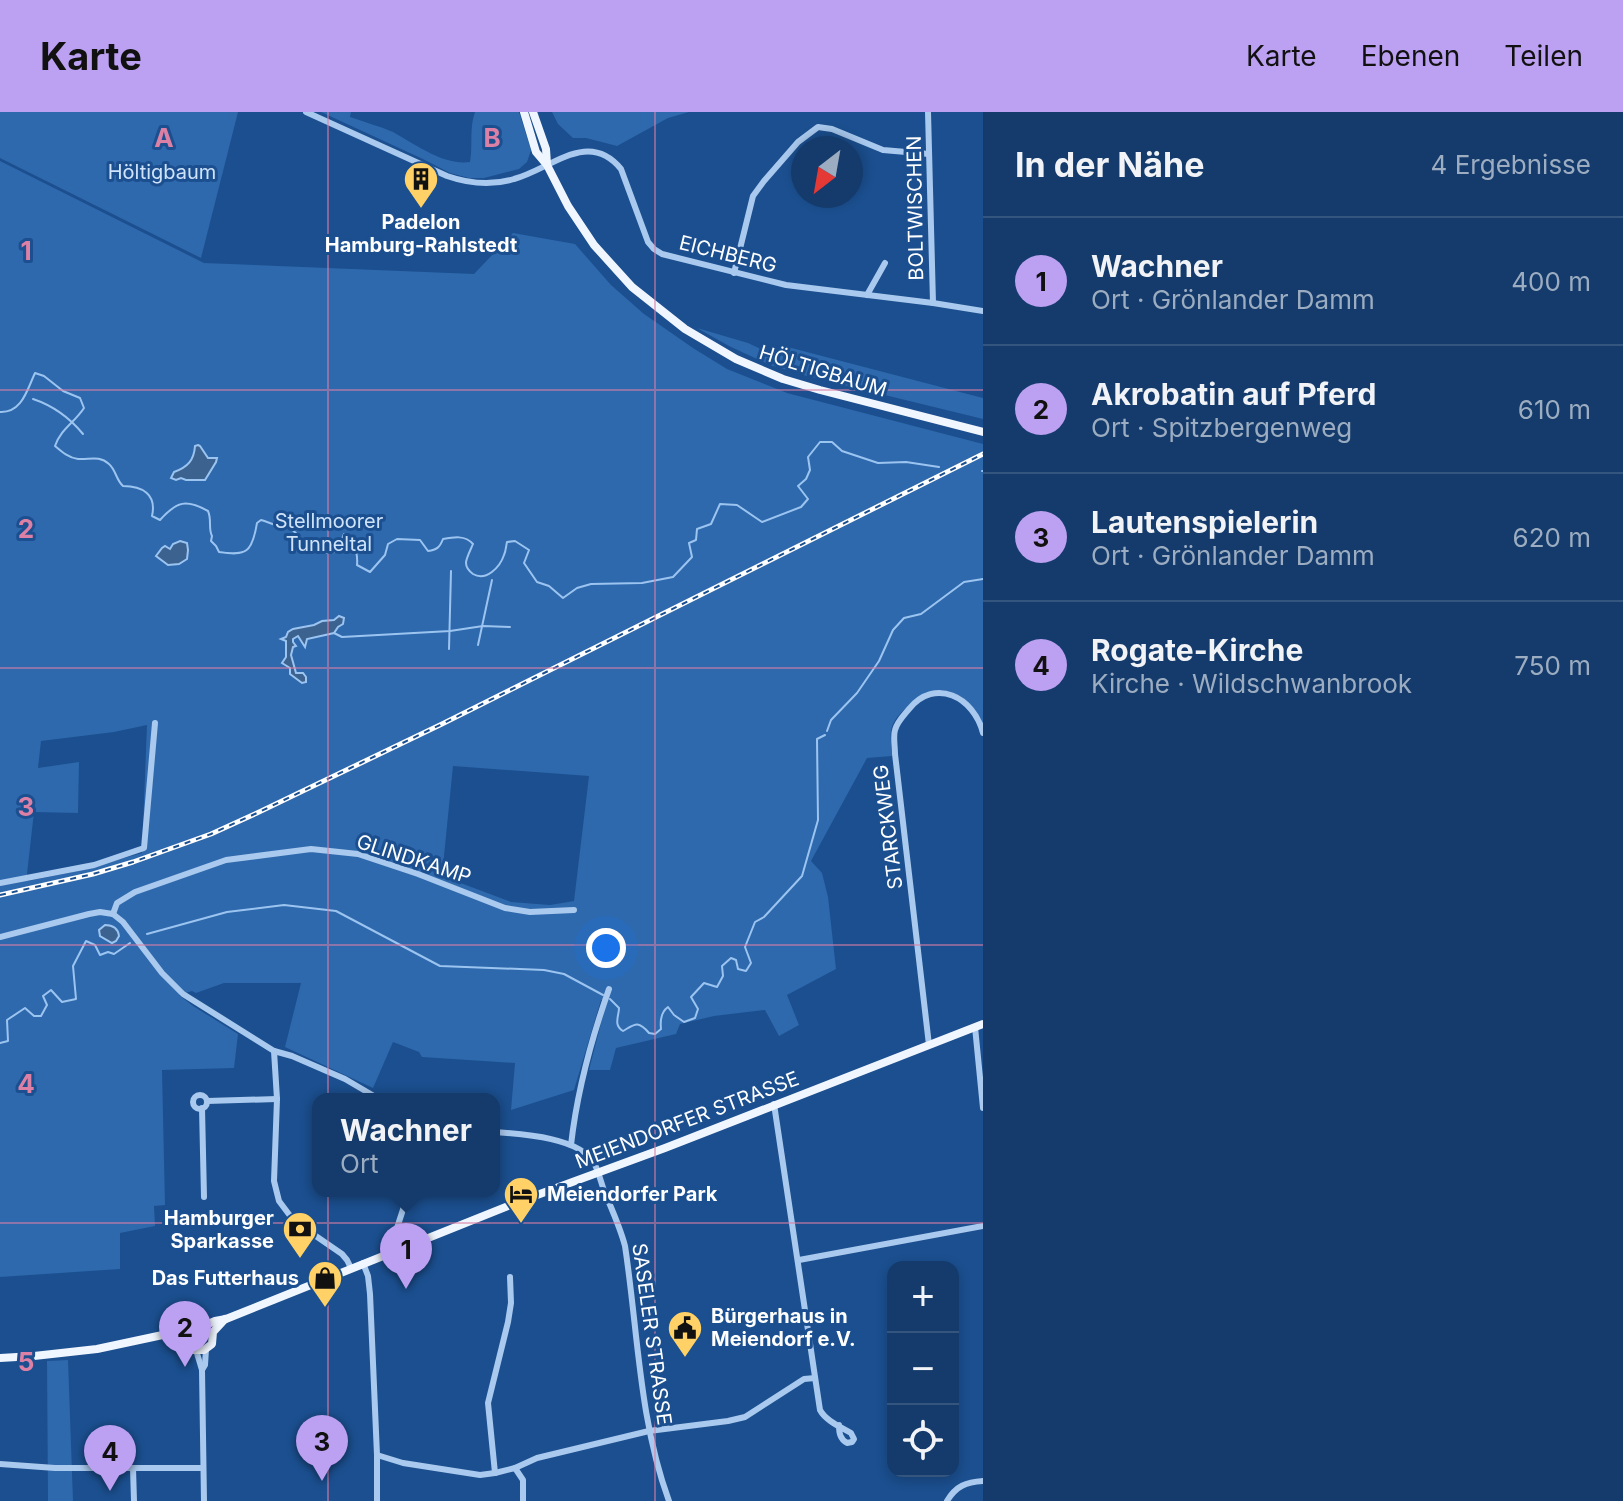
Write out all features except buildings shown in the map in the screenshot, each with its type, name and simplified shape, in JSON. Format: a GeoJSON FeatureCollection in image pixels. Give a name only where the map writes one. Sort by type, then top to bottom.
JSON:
{"type":"FeatureCollection","features":[{"type":"Feature","properties":{"kind":"main road","name":"HÖLTIGBAUM"},"geometry":{"type":"LineString","coordinates":[[524,112],[536,152],[547,165],[594,245],[612,267],[656,307],[702,341],[751,367],[783,379],[983,432]]}},
{"type":"Feature","properties":{"kind":"main road","name":"HÖLTIGBAUM"},"geometry":{"type":"LineString","coordinates":[[533,112],[546,149],[547,165]]}},
{"type":"Feature","properties":{"kind":"main road","name":"MEIENDORFER STRASSE"},"geometry":{"type":"LineString","coordinates":[[0,1358],[97,1349],[186,1330],[196,1322],[211,1328],[226,1319],[518,1202],[979,1026]]}},
{"type":"Feature","properties":{"kind":"main road"},"geometry":{"type":"LineString","coordinates":[[196,1350],[206,1349],[213,1342],[211,1328]]}},
{"type":"Feature","properties":{"kind":"main road"},"geometry":{"type":"LineString","coordinates":[[185,1340],[186,1330]]}},
{"type":"Feature","properties":{"kind":"main road","name":"MEIENDORFER STRASSE"},"geometry":{"type":"LineString","coordinates":[[164,1334],[185,1340],[189,1347],[196,1350]]}},
{"type":"Feature","properties":{"kind":"street","name":"EICHBERG"},"geometry":{"type":"LineString","coordinates":[[306,112],[460,180],[494,184],[519,178],[579,152],[595,152],[609,158],[623,172],[648,242],[667,255],[786,285],[983,311]]}},
{"type":"Feature","properties":{"kind":"street","name":"BOLTWISCHEN"},"geometry":{"type":"LineString","coordinates":[[928,112],[933,303]]}},
{"type":"Feature","properties":{"kind":"street"},"geometry":{"type":"LineString","coordinates":[[734,273],[753,196],[798,142],[818,127],[832,129],[883,150],[929,154]]}},
{"type":"Feature","properties":{"kind":"street"},"geometry":{"type":"LineString","coordinates":[[867,295],[885,263]]}},
{"type":"Feature","properties":{"kind":"street","name":"STARCKWEG"},"geometry":{"type":"LineString","coordinates":[[929,1045],[894,732],[915,701],[940,692],[957,696],[975,715],[983,733]]}},
{"type":"Feature","properties":{"kind":"street"},"geometry":{"type":"LineString","coordinates":[[0,883],[94,865],[144,848],[155,723]]}},
{"type":"Feature","properties":{"kind":"street","name":"GLINDKAMP"},"geometry":{"type":"LineString","coordinates":[[113,914],[117,903],[135,892],[226,860],[311,849],[358,854],[505,908],[530,912],[574,910]]}},
{"type":"Feature","properties":{"kind":"street"},"geometry":{"type":"LineString","coordinates":[[0,937],[89,914],[113,914],[123,922],[176,988],[274,1051],[345,1079],[369,1093]]}},
{"type":"Feature","properties":{"kind":"street"},"geometry":{"type":"LineString","coordinates":[[571,1145],[578,1098],[609,989]]}},
{"type":"Feature","properties":{"kind":"street"},"geometry":{"type":"LineString","coordinates":[[979,1026],[983,1108]]}},
{"type":"Feature","properties":{"kind":"street"},"geometry":{"type":"LineString","coordinates":[[274,1051],[277,1099],[274,1181],[279,1201],[294,1221],[342,1254],[351,1268]]}},
{"type":"Feature","properties":{"kind":"street"},"geometry":{"type":"LineString","coordinates":[[202,1108],[195,1106],[195,1098],[203,1095],[207,1101]]}},
{"type":"Feature","properties":{"kind":"street"},"geometry":{"type":"LineString","coordinates":[[207,1101],[277,1099]]}},
{"type":"Feature","properties":{"kind":"street"},"geometry":{"type":"LineString","coordinates":[[202,1108],[207,1101]]}},
{"type":"Feature","properties":{"kind":"street"},"geometry":{"type":"LineString","coordinates":[[774,1104],[821,1412],[839,1425]]}},
{"type":"Feature","properties":{"kind":"street"},"geometry":{"type":"LineString","coordinates":[[202,1108],[204,1197]]}},
{"type":"Feature","properties":{"kind":"street"},"geometry":{"type":"LineString","coordinates":[[500,1133],[534,1136],[571,1145],[590,1158],[598,1173]]}},
{"type":"Feature","properties":{"kind":"street","name":"SASELER STRASSE"},"geometry":{"type":"LineString","coordinates":[[598,1173],[625,1246],[649,1431],[669,1501]]}},
{"type":"Feature","properties":{"kind":"street"},"geometry":{"type":"LineString","coordinates":[[397,1251],[396,1231],[407,1197]]}},
{"type":"Feature","properties":{"kind":"street"},"geometry":{"type":"LineString","coordinates":[[799,1260],[983,1226]]}},
{"type":"Feature","properties":{"kind":"street"},"geometry":{"type":"LineString","coordinates":[[363,1263],[370,1294],[377,1501]]}},
{"type":"Feature","properties":{"kind":"street"},"geometry":{"type":"LineString","coordinates":[[495,1473],[488,1403],[508,1322],[510,1277]]}},
{"type":"Feature","properties":{"kind":"street"},"geometry":{"type":"LineString","coordinates":[[202,1370],[206,1349]]}},
{"type":"Feature","properties":{"kind":"street"},"geometry":{"type":"LineString","coordinates":[[196,1350],[202,1370],[204,1501]]}},
{"type":"Feature","properties":{"kind":"street"},"geometry":{"type":"LineString","coordinates":[[377,1455],[403,1463],[480,1475],[495,1473],[537,1458],[649,1431],[745,1417],[804,1379],[815,1378]]}},
{"type":"Feature","properties":{"kind":"street"},"geometry":{"type":"LineString","coordinates":[[0,1464],[44,1468],[203,1468]]}},
{"type":"Feature","properties":{"kind":"street"},"geometry":{"type":"LineString","coordinates":[[133,1468],[134,1501]]}},
{"type":"Feature","properties":{"kind":"street"},"geometry":{"type":"LineString","coordinates":[[515,1468],[523,1480],[523,1501]]}},
{"type":"Feature","properties":{"kind":"street"},"geometry":{"type":"LineString","coordinates":[[947,1501],[966,1483],[983,1481]]}},
{"type":"Feature","properties":{"kind":"green space","name":"Höltigbaum"},"geometry":{"type":"Polygon","coordinates":[[[0,112],[238,112],[201,258],[0,158],[0,112]]]}},
{"type":"Feature","properties":{"kind":"green space"},"geometry":{"type":"Polygon","coordinates":[[[321,112],[351,112],[350,117],[393,132],[440,157],[470,162],[475,112],[519,112],[531,150],[527,162],[519,169],[484,178],[469,178],[450,173],[321,112]]]}},
{"type":"Feature","properties":{"kind":"green space"},"geometry":{"type":"Polygon","coordinates":[[[552,112],[689,112],[668,118],[617,146],[573,138],[558,124],[552,112]]]}},
{"type":"Feature","properties":{"kind":"green space","name":"Stellmoorer Tunneltal"},"geometry":{"type":"Polygon","coordinates":[[[0,161],[204,263],[474,274],[513,233],[575,244],[611,285],[644,314],[727,369],[787,393],[983,444],[983,726],[970,704],[961,697],[941,690],[931,692],[920,696],[895,720],[891,731],[892,756],[867,758],[811,861],[822,873],[828,897],[836,969],[787,995],[799,1025],[779,1036],[765,1010],[714,1016],[680,1024],[676,1034],[616,1048],[610,1070],[589,1070],[607,1000],[601,1000],[574,1090],[511,1110],[515,1063],[422,1057],[419,1052],[393,1042],[373,1088],[285,1047],[301,983],[224,983],[196,993],[192,991],[179,995],[238,1034],[234,1068],[162,1070],[165,1205],[154,1206],[155,1226],[120,1233],[120,1269],[0,1277],[0,161]],[[147,725],[41,741],[38,768],[79,762],[78,813],[34,812],[28,881],[142,853],[147,725]],[[453,766],[442,876],[511,902],[550,905],[574,901],[589,776],[453,766]]]}},
{"type":"Feature","properties":{"kind":"green space"},"geometry":{"type":"Polygon","coordinates":[[[697,328],[748,343],[776,356],[780,345],[983,398],[983,419],[770,365],[697,328]]]}},
{"type":"Feature","properties":{"kind":"green space"},"geometry":{"type":"Polygon","coordinates":[[[68,1360],[73,1501],[48,1501],[47,1361],[68,1360]]]}},
{"type":"Feature","properties":{"kind":"shaded area"},"geometry":{"type":"Polygon","coordinates":[[[198,445],[208,458],[217,458],[205,480],[171,478],[174,472],[189,462],[198,445]]]}},
{"type":"Feature","properties":{"kind":"shaded area"},"geometry":{"type":"Polygon","coordinates":[[[180,541],[187,543],[188,550],[187,559],[179,564],[168,565],[156,556],[165,546],[170,549],[180,541]]]}},
{"type":"Feature","properties":{"kind":"shaded area"},"geometry":{"type":"Polygon","coordinates":[[[339,616],[344,618],[343,624],[334,633],[307,639],[305,647],[298,636],[293,639],[296,646],[291,655],[296,673],[303,673],[306,677],[306,682],[302,683],[282,663],[286,657],[286,641],[281,639],[293,629],[334,620],[339,616]]]}},
{"type":"Feature","properties":{"kind":"shaded area"},"geometry":{"type":"Polygon","coordinates":[[[105,925],[117,931],[119,936],[116,941],[112,943],[100,936],[99,930],[105,925]]]}},
{"type":"Feature","properties":{"kind":"waterway"},"geometry":{"type":"LineString","coordinates":[[0,412],[19,405],[35,373],[80,398],[84,408],[60,435],[55,446],[75,458],[105,461],[123,486],[142,490],[150,497],[152,516],[160,520],[182,504],[208,511],[211,541],[219,552],[246,550],[261,520],[289,528],[309,547],[323,552],[337,551],[344,534],[349,535],[356,550],[357,565],[370,572],[385,555],[388,544],[397,539],[420,540],[428,551],[438,548],[443,539],[459,537],[473,544],[466,561],[467,568],[473,574],[483,576],[499,564],[507,542],[515,541],[529,550],[524,563],[537,582],[549,586],[563,598],[577,588],[591,584],[642,583],[673,577],[692,557],[689,543],[696,540],[697,529],[711,524],[720,504],[737,505],[762,522],[801,507],[808,499],[798,486],[806,479],[810,470],[808,457],[820,442],[832,442],[842,451],[878,463],[906,462],[939,467]]}},
{"type":"Feature","properties":{"kind":"waterway"},"geometry":{"type":"LineString","coordinates":[[33,399],[61,413],[83,434]]}},
{"type":"Feature","properties":{"kind":"waterway"},"geometry":{"type":"LineString","coordinates":[[449,649],[451,571]]}},
{"type":"Feature","properties":{"kind":"waterway"},"geometry":{"type":"LineString","coordinates":[[827,731],[831,720],[857,693],[879,661],[893,630],[904,618],[921,614],[964,582],[983,579]]}},
{"type":"Feature","properties":{"kind":"waterway"},"geometry":{"type":"LineString","coordinates":[[478,645],[492,580]]}},
{"type":"Feature","properties":{"kind":"waterway"},"geometry":{"type":"LineString","coordinates":[[334,633],[342,637],[450,631],[483,626],[510,627]]}},
{"type":"Feature","properties":{"kind":"waterway"},"geometry":{"type":"LineString","coordinates":[[610,999],[619,1008],[617,1023],[620,1029],[623,1031],[636,1024],[655,1034],[661,1029],[662,1016],[668,1007],[684,1022],[695,1018],[698,1009],[691,997],[704,983],[717,987],[723,976],[722,966],[731,958],[736,960],[738,969],[746,971],[751,963],[745,947],[755,922],[764,917],[802,876],[818,820],[817,739],[825,735]]}},
{"type":"Feature","properties":{"kind":"waterway"},"geometry":{"type":"LineString","coordinates":[[147,934],[227,912],[284,905],[336,911],[440,966],[544,970],[564,974],[603,995]]}},
{"type":"Feature","properties":{"kind":"waterway"},"geometry":{"type":"LineString","coordinates":[[0,1043],[8,1041],[7,1020],[25,1008],[34,1016],[41,1016],[47,1005],[43,996],[51,990],[62,1002],[76,999],[73,966],[86,941],[95,945],[100,955],[108,952],[114,954],[130,943]]}},
{"type":"Feature","properties":{"kind":"railway"},"geometry":{"type":"LineString","coordinates":[[0,895],[93,874],[211,834],[442,724],[983,454]]}},
{"type":"Feature","properties":{"kind":"place","name":"Padelon Hamburg-Rahlstedt"},"geometry":{"type":"Point","coordinates":[421,210]}},
{"type":"Feature","properties":{"kind":"place","name":"Meiendorfer Park"},"geometry":{"type":"Point","coordinates":[521,1225]}},
{"type":"Feature","properties":{"kind":"place","name":"Hamburger Sparkasse"},"geometry":{"type":"Point","coordinates":[300,1260]}},
{"type":"Feature","properties":{"kind":"place","name":"Wachner"},"geometry":{"type":"Point","coordinates":[406,1289]}},
{"type":"Feature","properties":{"kind":"place","name":"Das Futterhaus"},"geometry":{"type":"Point","coordinates":[325,1309]}},
{"type":"Feature","properties":{"kind":"place","name":"Bürgerhaus in Meiendorf e.V."},"geometry":{"type":"Point","coordinates":[685,1359]}},
{"type":"Feature","properties":{"kind":"place","name":"Akrobatin auf Pferd"},"geometry":{"type":"Point","coordinates":[185,1367]}},
{"type":"Feature","properties":{"kind":"place","name":"Lautenspielerin"},"geometry":{"type":"Point","coordinates":[322,1481]}},
{"type":"Feature","properties":{"kind":"place","name":"Rogate-Kirche"},"geometry":{"type":"Point","coordinates":[110,1491]}}]}
